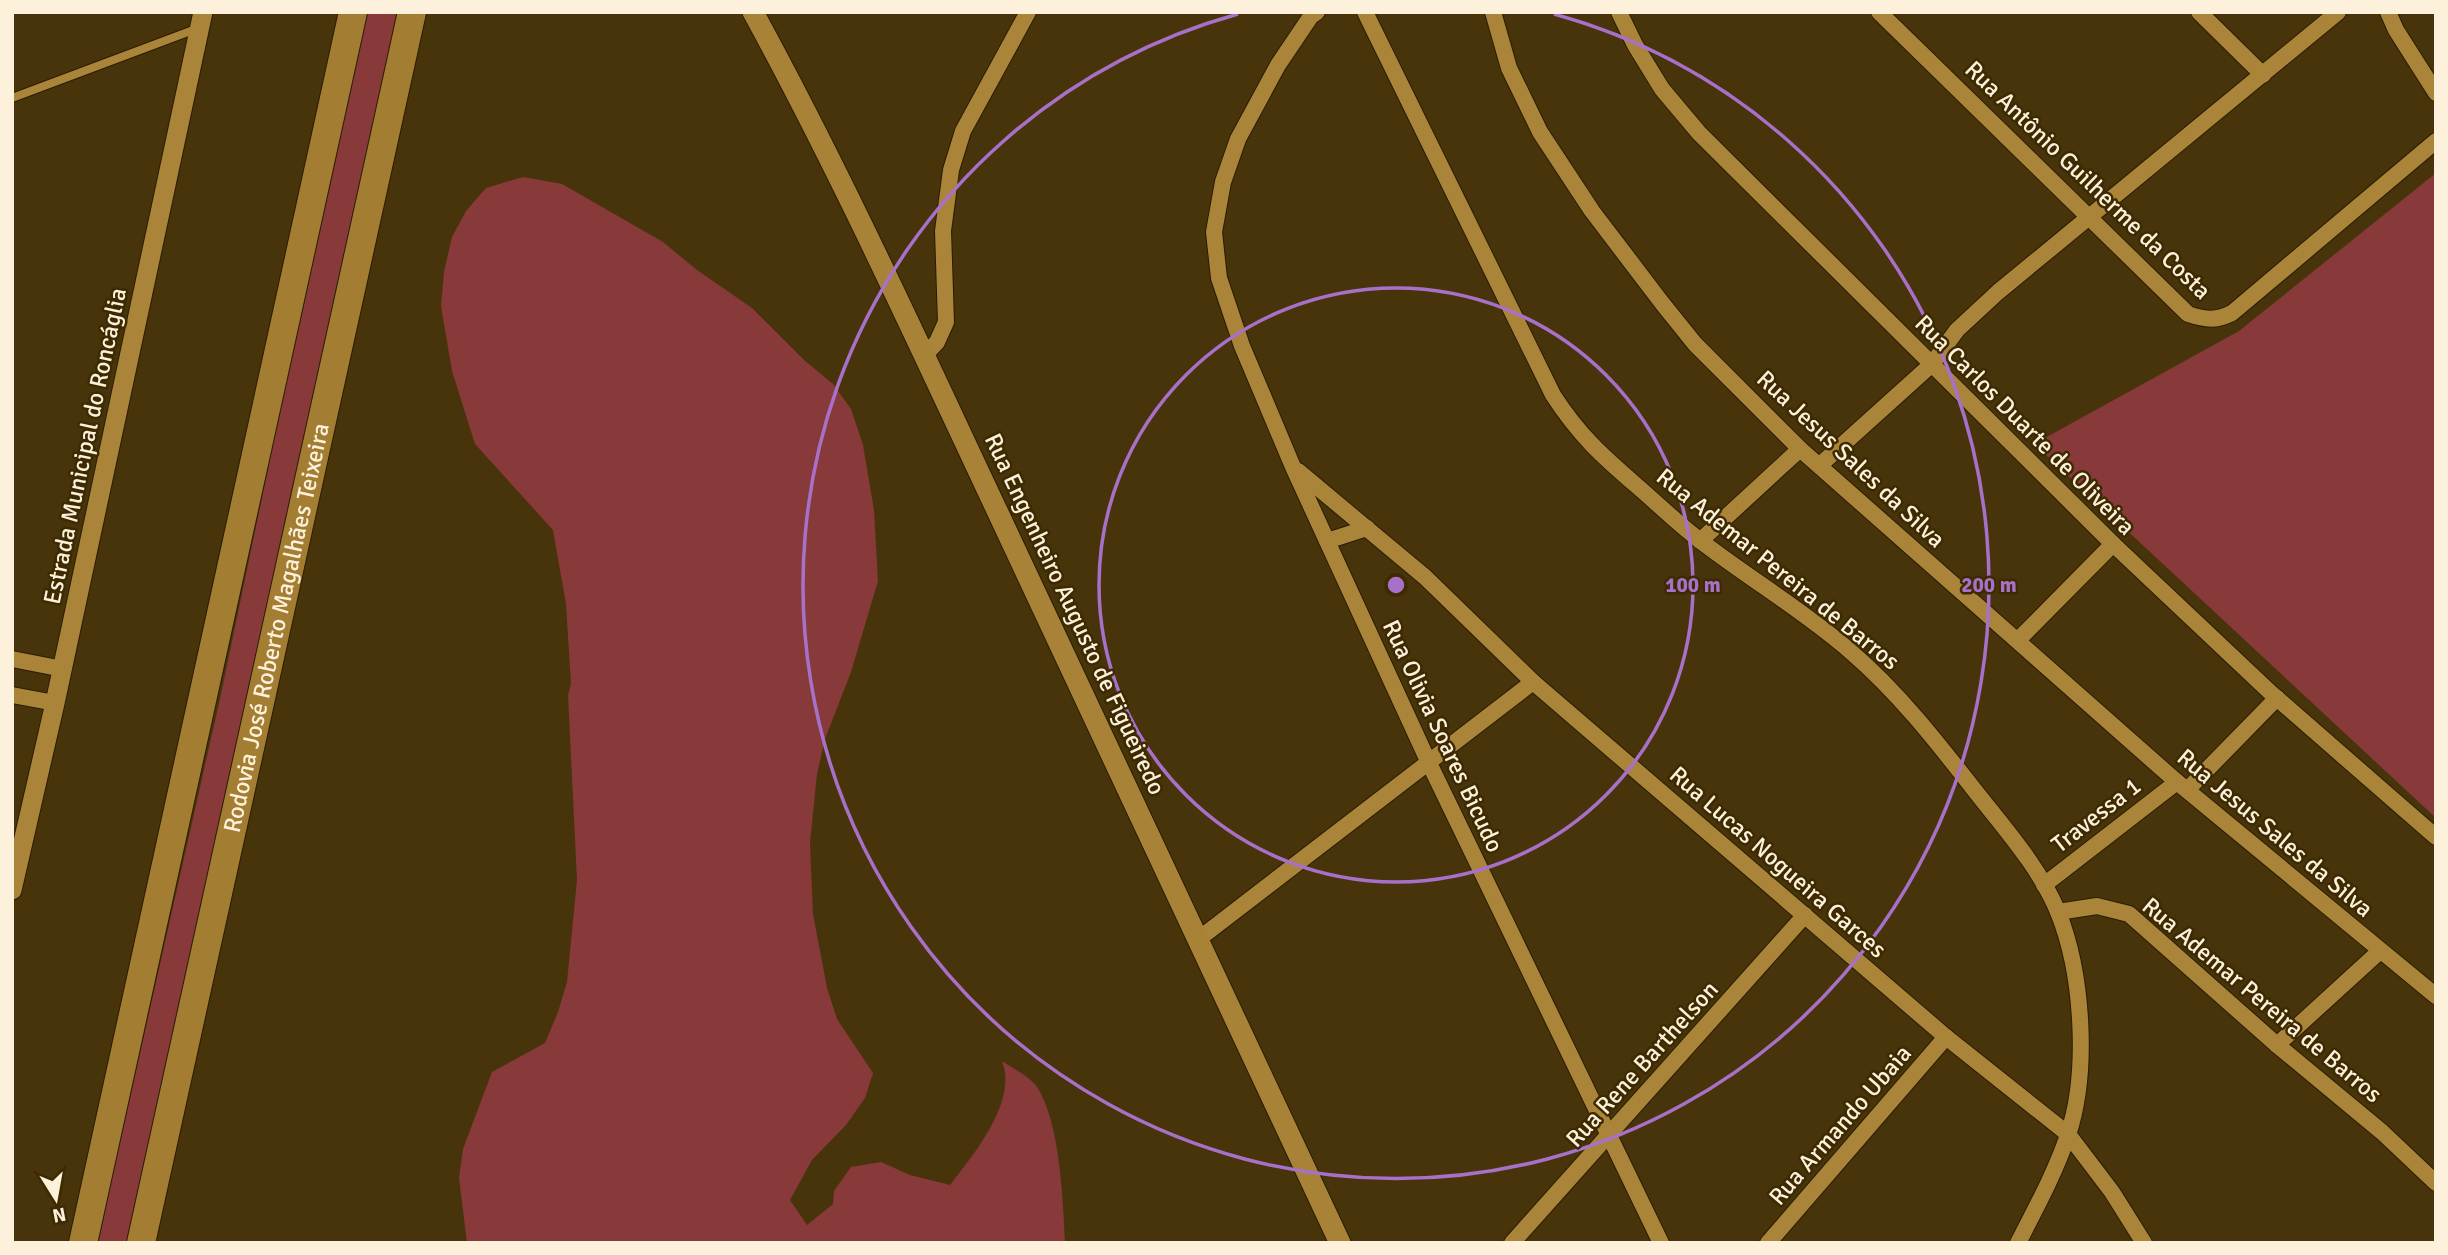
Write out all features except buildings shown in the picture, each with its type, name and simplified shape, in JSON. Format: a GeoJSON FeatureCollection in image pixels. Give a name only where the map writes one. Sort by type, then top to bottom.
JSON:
{"type":"FeatureCollection","features":[{"type":"Feature","properties":{"kind":"highway"},"geometry":{"type":"LineString","coordinates":[[83,1243],[353,12]]}},
{"type":"Feature","properties":{"kind":"highway","name":"Rodovia José Roberto Magalhães Teixeira"},"geometry":{"type":"LineString","coordinates":[[141,1243],[412,12]]}},
{"type":"Feature","properties":{"kind":"main road","name":"Rua Engenheiro Augusto de Figueiredo"},"geometry":{"type":"LineString","coordinates":[[753,12],[814,127],[924,356],[1200,938],[1340,1243]]}},
{"type":"Feature","properties":{"kind":"street"},"geometry":{"type":"LineString","coordinates":[[924,356],[937,342],[946,322],[943,231],[951,170],[963,131],[1028,12]]}},
{"type":"Feature","properties":{"kind":"street","name":"Rua Olivia Soares Bicudo"},"geometry":{"type":"LineString","coordinates":[[1317,12],[1311,16],[1278,65],[1238,139],[1223,182],[1214,232],[1219,278],[1228,310],[1293,467],[1429,763],[1661,1243]]}},
{"type":"Feature","properties":{"kind":"street","name":"Rua Ademar Pereira de Barros"},"geometry":{"type":"LineString","coordinates":[[1365,12],[1558,404],[1589,444],[1700,541],[1849,650],[1898,696],[2010,837],[2044,885],[2058,912],[2097,906],[2129,914],[2277,1045],[2382,1132],[2436,1183]]}},
{"type":"Feature","properties":{"kind":"street","name":"Rua Jesus Sales da Silva"},"geometry":{"type":"LineString","coordinates":[[1493,12],[1509,68],[1540,132],[1592,211],[1695,344],[1800,449],[2182,786],[2436,996]]}},
{"type":"Feature","properties":{"kind":"street","name":"Rua Carlos Duarte de Oliveira"},"geometry":{"type":"LineString","coordinates":[[1619,12],[1635,45],[1662,89],[1699,133],[2113,544],[2277,698],[2436,837]]}},
{"type":"Feature","properties":{"kind":"street","name":"Rua Antônio Guilherme da Costa"},"geometry":{"type":"LineString","coordinates":[[1879,12],[2189,314],[2204,320],[2219,319],[2232,313],[2436,141]]}},
{"type":"Feature","properties":{"kind":"street"},"geometry":{"type":"LineString","coordinates":[[2199,12],[2263,75]]}},
{"type":"Feature","properties":{"kind":"street"},"geometry":{"type":"LineString","coordinates":[[1820,465],[1932,364],[1957,330],[1998,292],[2338,12]]}},
{"type":"Feature","properties":{"kind":"street"},"geometry":{"type":"LineString","coordinates":[[2388,12],[2396,30],[2436,93]]}},
{"type":"Feature","properties":{"kind":"street","name":"Estrada Municipal do Roncáglia"},"geometry":{"type":"LineString","coordinates":[[12,890],[63,668],[200,20]]}},
{"type":"Feature","properties":{"kind":"street"},"geometry":{"type":"LineString","coordinates":[[1700,541],[1800,449]]}},
{"type":"Feature","properties":{"kind":"street","name":"Rua Lucas Nogueira Garces"},"geometry":{"type":"LineString","coordinates":[[1293,467],[1425,577],[1533,682],[1946,1037],[2068,1134],[2112,1192],[2144,1243]]}},
{"type":"Feature","properties":{"kind":"street"},"geometry":{"type":"LineString","coordinates":[[1327,541],[1367,528]]}},
{"type":"Feature","properties":{"kind":"street"},"geometry":{"type":"LineString","coordinates":[[2018,640],[2113,544]]}},
{"type":"Feature","properties":{"kind":"street"},"geometry":{"type":"LineString","coordinates":[[12,659],[63,668]]}},
{"type":"Feature","properties":{"kind":"street"},"geometry":{"type":"LineString","coordinates":[[1200,938],[1533,682]]}},
{"type":"Feature","properties":{"kind":"street"},"geometry":{"type":"LineString","coordinates":[[12,695],[55,703]]}},
{"type":"Feature","properties":{"kind":"street","name":"Travessa 1"},"geometry":{"type":"LineString","coordinates":[[2044,885],[2182,786],[2277,698]]}},
{"type":"Feature","properties":{"kind":"street"},"geometry":{"type":"LineString","coordinates":[[2018,1243],[2048,1185],[2068,1134],[2079,1088],[2079,1008],[2075,969],[2058,912]]}},
{"type":"Feature","properties":{"kind":"street","name":"Rua Rene Barthelson"},"geometry":{"type":"LineString","coordinates":[[1513,1243],[1805,915]]}},
{"type":"Feature","properties":{"kind":"street"},"geometry":{"type":"LineString","coordinates":[[2277,1045],[2380,951]]}},
{"type":"Feature","properties":{"kind":"street","name":"Rua Armando Ubaia"},"geometry":{"type":"LineString","coordinates":[[1768,1243],[1946,1037]]}},
{"type":"Feature","properties":{"kind":"lane"},"geometry":{"type":"LineString","coordinates":[[12,98],[200,20]]}},
{"type":"Feature","properties":{"kind":"shaded area"},"geometry":{"type":"Polygon","coordinates":[[[367,12],[399,12],[129,1243],[97,1243],[220,699],[304,296],[367,12]]]}},
{"type":"Feature","properties":{"kind":"shaded area"},"geometry":{"type":"Polygon","coordinates":[[[2436,173],[2436,818],[2034,444],[2239,331],[2436,173]]]}},
{"type":"Feature","properties":{"kind":"shaded area"},"geometry":{"type":"Polygon","coordinates":[[[523,177],[562,184],[663,242],[697,270],[752,308],[804,360],[833,384],[851,409],[863,445],[874,510],[878,581],[851,672],[825,739],[817,774],[810,843],[813,914],[827,988],[837,1019],[873,1073],[865,1098],[846,1125],[812,1160],[790,1200],[807,1225],[833,1204],[834,1191],[851,1167],[881,1162],[910,1175],[950,1185],[981,1143],[999,1110],[1005,1077],[1002,1061],[1034,1083],[1045,1102],[1059,1162],[1065,1243],[467,1243],[459,1178],[463,1149],[492,1072],[545,1043],[567,982],[577,880],[566,604],[553,530],[475,444],[452,371],[441,306],[444,272],[452,237],[466,211],[486,188],[523,177]]]}}]}
